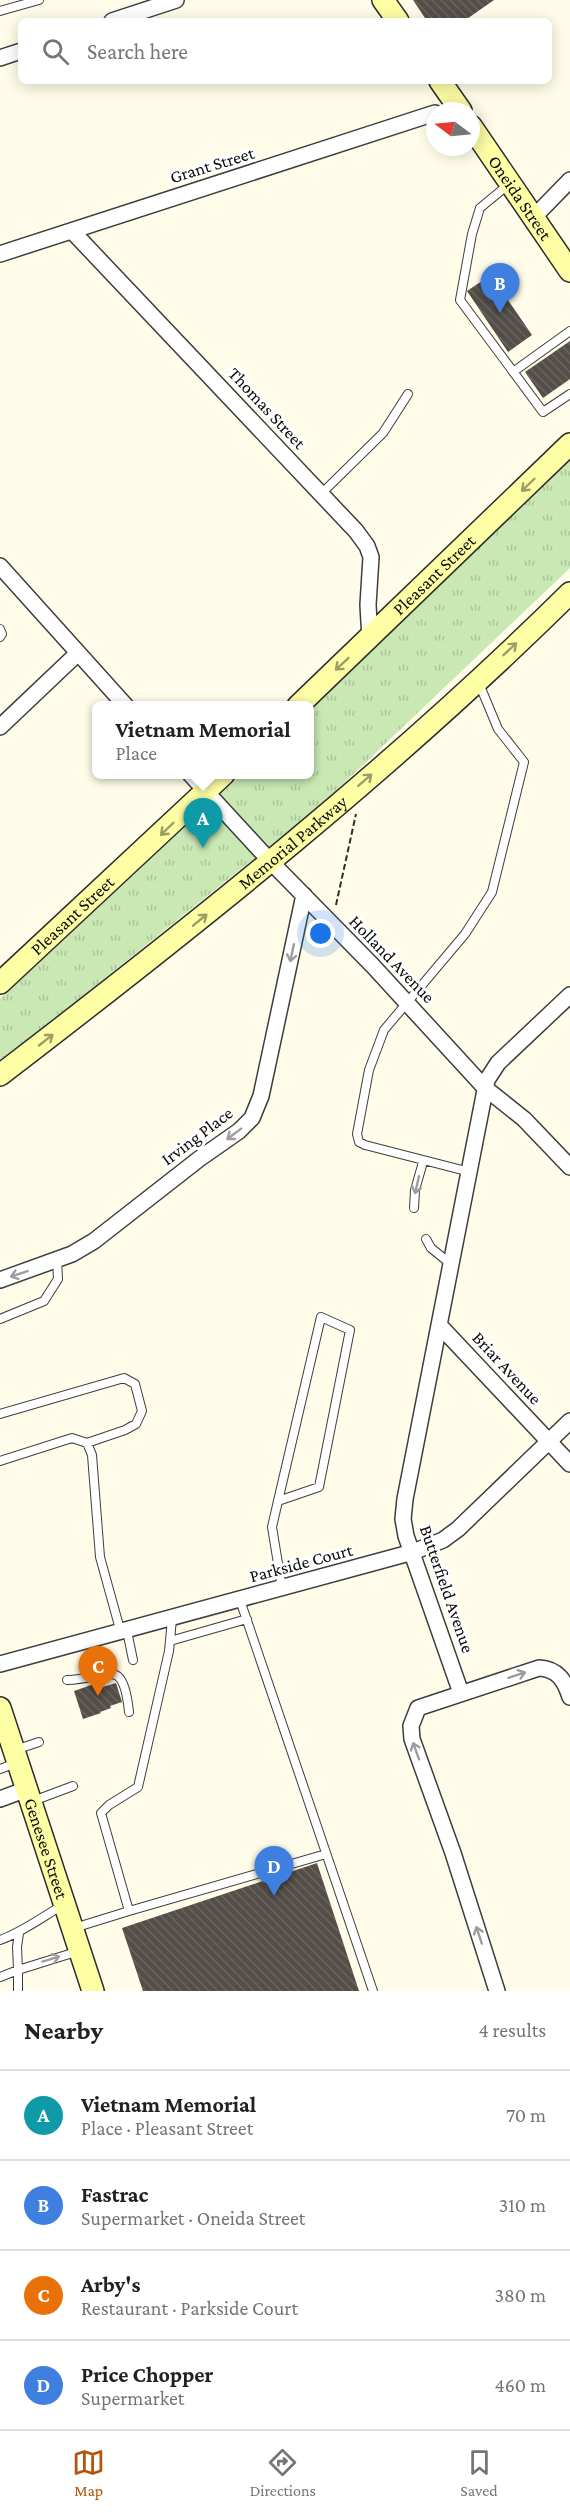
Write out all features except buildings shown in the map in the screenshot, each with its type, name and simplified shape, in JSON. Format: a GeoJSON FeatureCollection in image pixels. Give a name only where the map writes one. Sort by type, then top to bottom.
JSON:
{"type":"FeatureCollection","features":[{"type":"Feature","properties":{"kind":"street"},"geometry":{"type":"LineString","coordinates":[[119,18],[154,3],[176,0]]}},
{"type":"Feature","properties":{"kind":"street"},"geometry":{"type":"LineString","coordinates":[[383,0],[396,18]]}},
{"type":"Feature","properties":{"kind":"street"},"geometry":{"type":"LineString","coordinates":[[0,58],[18,52]]}},
{"type":"Feature","properties":{"kind":"street"},"geometry":{"type":"LineString","coordinates":[[441,84],[450,102]]}},
{"type":"Feature","properties":{"kind":"street","name":"Grant Street"},"geometry":{"type":"LineString","coordinates":[[0,254],[205,186],[236,180],[426,116]]}},
{"type":"Feature","properties":{"kind":"street","name":"Oneida Street"},"geometry":{"type":"LineString","coordinates":[[480,139],[570,271]]}},
{"type":"Feature","properties":{"kind":"street"},"geometry":{"type":"LineString","coordinates":[[534,217],[570,180]]}},
{"type":"Feature","properties":{"kind":"street","name":"Thomas Street"},"geometry":{"type":"LineString","coordinates":[[72,231],[321,494],[367,546],[371,557],[368,604],[370,639]]}},
{"type":"Feature","properties":{"kind":"street","name":"Pleasant Street"},"geometry":{"type":"LineString","coordinates":[[302,701],[370,639],[570,444]]}},
{"type":"Feature","properties":{"kind":"street"},"geometry":{"type":"LineString","coordinates":[[0,568],[122,701]]}},
{"type":"Feature","properties":{"kind":"street","name":"Memorial Parkway"},"geometry":{"type":"LineString","coordinates":[[0,1075],[159,953],[271,862],[570,593]]}},
{"type":"Feature","properties":{"kind":"street"},"geometry":{"type":"LineString","coordinates":[[0,728],[78,653]]}},
{"type":"Feature","properties":{"kind":"street","name":"Holland Avenue"},"geometry":{"type":"LineString","coordinates":[[194,779],[271,862],[408,1003],[485,1088],[524,1119],[570,1167]]}},
{"type":"Feature","properties":{"kind":"street","name":"Pleasant Street"},"geometry":{"type":"LineString","coordinates":[[0,982],[219,779]]}},
{"type":"Feature","properties":{"kind":"street","name":"Irving Place"},"geometry":{"type":"LineString","coordinates":[[0,1280],[57,1260],[94,1241],[252,1119],[261,1096],[304,895]]}},
{"type":"Feature","properties":{"kind":"street","name":"Butterfield Avenue"},"geometry":{"type":"LineString","coordinates":[[461,1692],[403,1519],[405,1499],[485,1088],[498,1063],[570,995]]}},
{"type":"Feature","properties":{"kind":"street","name":"Briar Avenue"},"geometry":{"type":"LineString","coordinates":[[440,1326],[570,1464]]}},
{"type":"Feature","properties":{"kind":"street","name":"Parkside Court"},"geometry":{"type":"LineString","coordinates":[[0,1664],[413,1552],[443,1540],[458,1529],[570,1420]]}},
{"type":"Feature","properties":{"kind":"street"},"geometry":{"type":"LineString","coordinates":[[497,1991],[453,1853],[412,1739],[411,1726],[418,1708],[539,1668],[547,1668],[561,1677],[570,1697]]}},
{"type":"Feature","properties":{"kind":"street","name":"Genesee Street"},"geometry":{"type":"LineString","coordinates":[[0,1708],[11,1760],[29,1795],[93,1991]]}},
{"type":"Feature","properties":{"kind":"street"},"geometry":{"type":"LineString","coordinates":[[0,1798],[29,1795]]}},
{"type":"Feature","properties":{"kind":"lane"},"geometry":{"type":"LineString","coordinates":[[0,12],[39,0]]}},
{"type":"Feature","properties":{"kind":"lane"},"geometry":{"type":"LineString","coordinates":[[510,183],[480,208],[472,234],[460,300],[543,412],[570,395]]}},
{"type":"Feature","properties":{"kind":"lane"},"geometry":{"type":"LineString","coordinates":[[513,372],[570,331]]}},
{"type":"Feature","properties":{"kind":"lane"},"geometry":{"type":"LineString","coordinates":[[321,494],[384,433],[408,394]]}},
{"type":"Feature","properties":{"kind":"lane"},"geometry":{"type":"LineString","coordinates":[[0,628],[2,634],[0,637]]}},
{"type":"Feature","properties":{"kind":"lane"},"geometry":{"type":"LineString","coordinates":[[470,1172],[423,1162],[365,1145],[359,1142],[357,1134],[369,1070],[384,1030],[465,934],[492,892],[524,762],[498,729],[477,679]]}},
{"type":"Feature","properties":{"kind":"lane"},"geometry":{"type":"LineString","coordinates":[[414,1208],[415,1190],[423,1162]]}},
{"type":"Feature","properties":{"kind":"lane"},"geometry":{"type":"LineString","coordinates":[[426,1239],[431,1248],[452,1265]]}},
{"type":"Feature","properties":{"kind":"lane"},"geometry":{"type":"LineString","coordinates":[[0,1319],[44,1301],[58,1279],[57,1260]]}},
{"type":"Feature","properties":{"kind":"lane"},"geometry":{"type":"LineString","coordinates":[[278,1501],[319,1487],[350,1330],[321,1317],[294,1432],[278,1501],[272,1527],[282,1588]]}},
{"type":"Feature","properties":{"kind":"lane"},"geometry":{"type":"LineString","coordinates":[[0,1414],[124,1378],[135,1384],[142,1411],[136,1424],[124,1430],[87,1443],[72,1438],[0,1461]]}},
{"type":"Feature","properties":{"kind":"lane"},"geometry":{"type":"LineString","coordinates":[[87,1443],[92,1455],[100,1557],[133,1660]]}},
{"type":"Feature","properties":{"kind":"lane"},"geometry":{"type":"LineString","coordinates":[[240,1600],[373,1991]]}},
{"type":"Feature","properties":{"kind":"lane"},"geometry":{"type":"LineString","coordinates":[[129,1911],[101,1813],[109,1805],[138,1787],[170,1641],[172,1619]]}},
{"type":"Feature","properties":{"kind":"lane"},"geometry":{"type":"LineString","coordinates":[[170,1641],[247,1619]]}},
{"type":"Feature","properties":{"kind":"lane"},"geometry":{"type":"LineString","coordinates":[[67,1680],[85,1679],[109,1672],[117,1674],[121,1678],[127,1697],[129,1712]]}},
{"type":"Feature","properties":{"kind":"lane"},"geometry":{"type":"LineString","coordinates":[[11,1760],[39,1742]]}},
{"type":"Feature","properties":{"kind":"lane"},"geometry":{"type":"LineString","coordinates":[[29,1795],[73,1786]]}},
{"type":"Feature","properties":{"kind":"lane"},"geometry":{"type":"LineString","coordinates":[[73,1928],[326,1854]]}},
{"type":"Feature","properties":{"kind":"lane"},"geometry":{"type":"LineString","coordinates":[[0,1940],[19,1934],[31,1923],[65,1905]]}},
{"type":"Feature","properties":{"kind":"lane"},"geometry":{"type":"LineString","coordinates":[[18,1991],[19,1934]]}},
{"type":"Feature","properties":{"kind":"lane"},"geometry":{"type":"LineString","coordinates":[[0,1977],[80,1951]]}},
{"type":"Feature","properties":{"kind":"path"},"geometry":{"type":"LineString","coordinates":[[336,905],[356,814]]}},
{"type":"Feature","properties":{"kind":"green space"},"geometry":{"type":"Polygon","coordinates":[[[570,457],[570,568],[322,804],[0,1062],[0,999],[237,779],[314,779],[314,706],[570,457]]]}},
{"type":"Feature","properties":{"kind":"place","name":"Fastrac"},"geometry":{"type":"Point","coordinates":[500,313]}},
{"type":"Feature","properties":{"kind":"place","name":"Vietnam Memorial"},"geometry":{"type":"Point","coordinates":[203,848]}},
{"type":"Feature","properties":{"kind":"place","name":"Arby's"},"geometry":{"type":"Point","coordinates":[98,1696]}},
{"type":"Feature","properties":{"kind":"place","name":"Price Chopper"},"geometry":{"type":"Point","coordinates":[274,1896]}}]}
